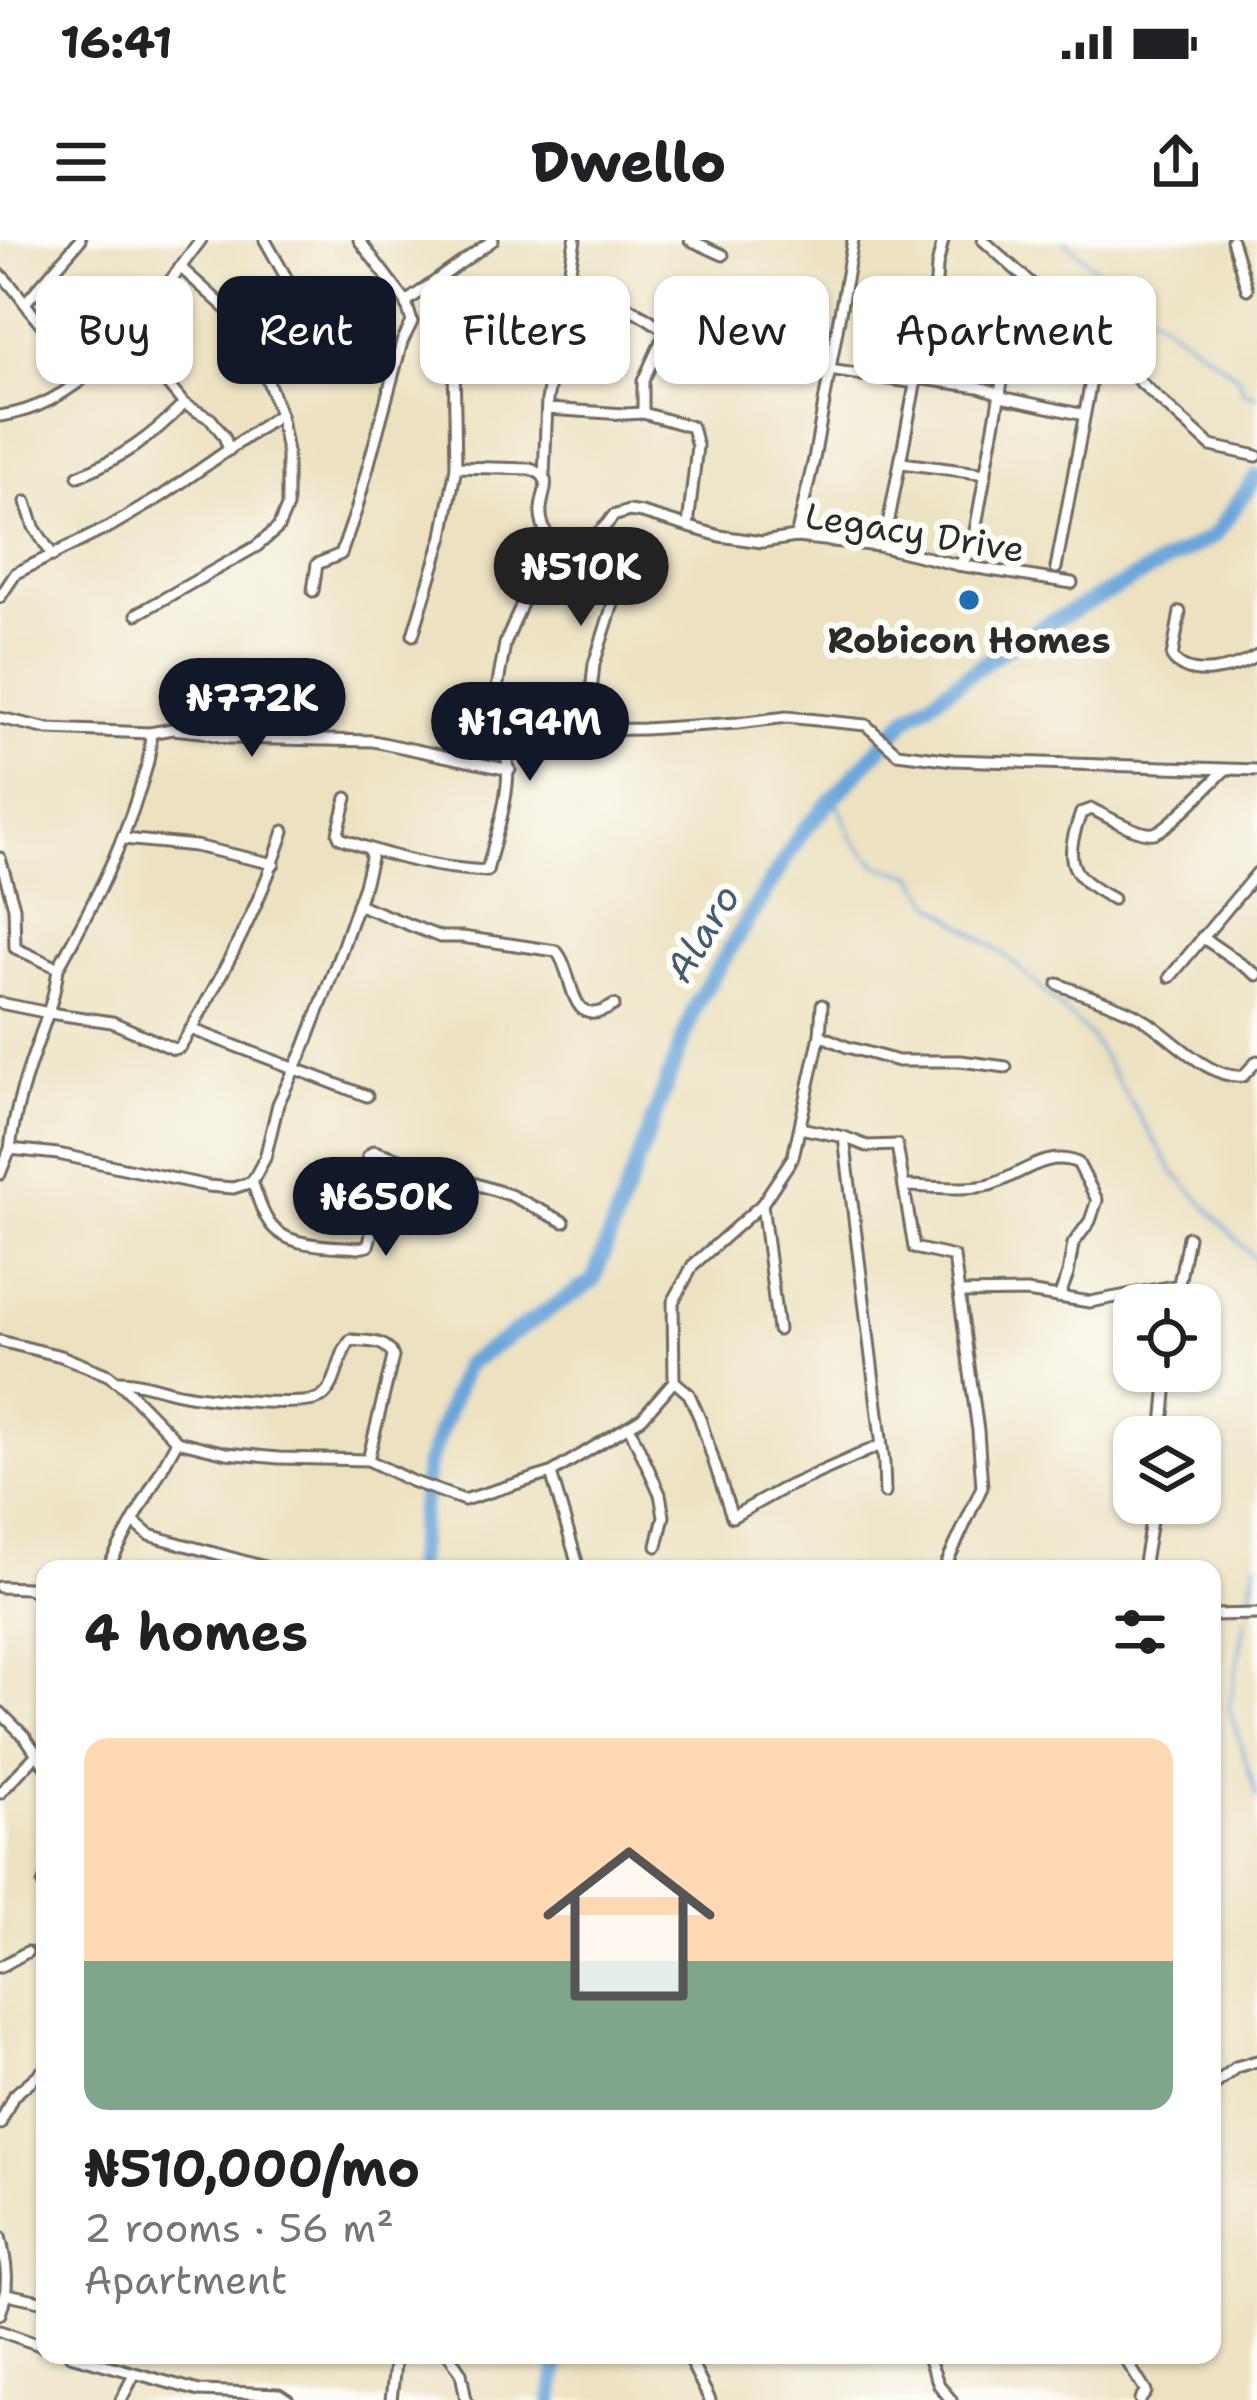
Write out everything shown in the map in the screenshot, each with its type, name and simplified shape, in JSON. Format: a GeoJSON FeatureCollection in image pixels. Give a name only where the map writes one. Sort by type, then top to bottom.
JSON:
{"type":"FeatureCollection","features":[{"type":"Feature","properties":{"kind":"street"},"geometry":{"type":"LineString","coordinates":[[26,302],[80,240]]}},
{"type":"Feature","properties":{"kind":"street"},"geometry":{"type":"LineString","coordinates":[[173,276],[201,240]]}},
{"type":"Feature","properties":{"kind":"street"},"geometry":{"type":"LineString","coordinates":[[265,240],[285,276]]}},
{"type":"Feature","properties":{"kind":"street"},"geometry":{"type":"LineString","coordinates":[[313,591],[317,564],[341,554],[412,322],[406,302],[359,240]]}},
{"type":"Feature","properties":{"kind":"street"},"geometry":{"type":"LineString","coordinates":[[445,276],[493,240]]}},
{"type":"Feature","properties":{"kind":"street"},"geometry":{"type":"LineString","coordinates":[[567,276],[575,240]]}},
{"type":"Feature","properties":{"kind":"street"},"geometry":{"type":"LineString","coordinates":[[690,240],[723,255]]}},
{"type":"Feature","properties":{"kind":"street"},"geometry":{"type":"LineString","coordinates":[[796,537],[853,240]]}},
{"type":"Feature","properties":{"kind":"street"},"geometry":{"type":"LineString","coordinates":[[936,276],[943,240]]}},
{"type":"Feature","properties":{"kind":"street"},"geometry":{"type":"LineString","coordinates":[[983,240],[1022,276]]}},
{"type":"Feature","properties":{"kind":"street"},"geometry":{"type":"LineString","coordinates":[[1232,240],[1247,289]]}},
{"type":"Feature","properties":{"kind":"street"},"geometry":{"type":"LineString","coordinates":[[137,614],[257,546],[278,528],[287,507],[287,452],[280,414],[247,333],[180,267]]}},
{"type":"Feature","properties":{"kind":"street"},"geometry":{"type":"LineString","coordinates":[[0,274],[36,316]]}},
{"type":"Feature","properties":{"kind":"street"},"geometry":{"type":"LineString","coordinates":[[406,302],[420,293]]}},
{"type":"Feature","properties":{"kind":"street"},"geometry":{"type":"LineString","coordinates":[[643,413],[644,382],[654,359]]}},
{"type":"Feature","properties":{"kind":"street"},"geometry":{"type":"LineString","coordinates":[[830,366],[853,370]]}},
{"type":"Feature","properties":{"kind":"street"},"geometry":{"type":"LineString","coordinates":[[0,416],[32,410],[76,384]]}},
{"type":"Feature","properties":{"kind":"street"},"geometry":{"type":"LineString","coordinates":[[167,384],[184,404],[211,419],[229,450]]}},
{"type":"Feature","properties":{"kind":"street"},"geometry":{"type":"LineString","coordinates":[[413,635],[443,536],[456,467],[454,384]]}},
{"type":"Feature","properties":{"kind":"street"},"geometry":{"type":"LineString","coordinates":[[347,798],[339,836],[370,851],[487,872],[511,770],[502,731],[492,717],[505,644],[549,539],[542,520],[551,384]]}},
{"type":"Feature","properties":{"kind":"street"},"geometry":{"type":"LineString","coordinates":[[880,546],[916,384]]}},
{"type":"Feature","properties":{"kind":"street"},"geometry":{"type":"LineString","coordinates":[[953,384],[1084,415]]}},
{"type":"Feature","properties":{"kind":"street"},"geometry":{"type":"LineString","coordinates":[[958,566],[971,553],[1003,384]]}},
{"type":"Feature","properties":{"kind":"street"},"geometry":{"type":"LineString","coordinates":[[1056,568],[1090,384]]}},
{"type":"Feature","properties":{"kind":"street"},"geometry":{"type":"LineString","coordinates":[[1142,384],[1211,446],[1257,457]]}},
{"type":"Feature","properties":{"kind":"street"},"geometry":{"type":"LineString","coordinates":[[78,476],[113,462],[144,441],[184,404]]}},
{"type":"Feature","properties":{"kind":"street"},"geometry":{"type":"LineString","coordinates":[[547,409],[643,413],[692,427],[697,446],[688,526]]}},
{"type":"Feature","properties":{"kind":"street"},"geometry":{"type":"LineString","coordinates":[[0,597],[16,573],[162,496],[280,414]]}},
{"type":"Feature","properties":{"kind":"street"},"geometry":{"type":"LineString","coordinates":[[902,463],[986,474]]}},
{"type":"Feature","properties":{"kind":"street"},"geometry":{"type":"LineString","coordinates":[[456,467],[530,469],[544,476]]}},
{"type":"Feature","properties":{"kind":"street"},"geometry":{"type":"LineString","coordinates":[[26,502],[28,515],[52,556]]}},
{"type":"Feature","properties":{"kind":"street","name":"Legacy Drive"},"geometry":{"type":"LineString","coordinates":[[549,539],[584,541],[602,531],[613,516],[629,511],[720,536],[762,542],[796,537],[880,546],[958,566],[1072,583]]}},
{"type":"Feature","properties":{"kind":"street"},"geometry":{"type":"LineString","coordinates":[[573,731],[590,712],[594,664],[613,604],[609,553],[602,531]]}},
{"type":"Feature","properties":{"kind":"street"},"geometry":{"type":"LineString","coordinates":[[1180,612],[1172,657],[1178,666],[1208,670],[1257,656]]}},
{"type":"Feature","properties":{"kind":"street"},"geometry":{"type":"LineString","coordinates":[[502,731],[738,724],[787,717],[866,725],[897,753],[953,760],[1257,770]]}},
{"type":"Feature","properties":{"kind":"street"},"geometry":{"type":"LineString","coordinates":[[0,718],[48,729],[150,733],[172,729],[228,738],[373,741],[511,770]]}},
{"type":"Feature","properties":{"kind":"street"},"geometry":{"type":"LineString","coordinates":[[0,1174],[58,968],[124,839],[149,757],[150,733]]}},
{"type":"Feature","properties":{"kind":"street"},"geometry":{"type":"LineString","coordinates":[[1113,899],[1089,886],[1069,858],[1081,813],[1092,809],[1154,833],[1225,770]]}},
{"type":"Feature","properties":{"kind":"street"},"geometry":{"type":"LineString","coordinates":[[0,1003],[112,1022],[174,1049],[180,1047],[220,980],[274,864],[284,831]]}},
{"type":"Feature","properties":{"kind":"street"},"geometry":{"type":"LineString","coordinates":[[124,839],[196,846],[274,864]]}},
{"type":"Feature","properties":{"kind":"street"},"geometry":{"type":"LineString","coordinates":[[10,1149],[58,1154],[208,1186],[233,1188],[252,1182],[265,1158],[278,1103],[304,1049],[357,904],[370,851]]}},
{"type":"Feature","properties":{"kind":"street"},"geometry":{"type":"LineString","coordinates":[[0,858],[14,908],[15,948],[58,968]]}},
{"type":"Feature","properties":{"kind":"street"},"geometry":{"type":"LineString","coordinates":[[1170,977],[1257,873]]}},
{"type":"Feature","properties":{"kind":"street"},"geometry":{"type":"LineString","coordinates":[[357,904],[440,937],[556,951],[564,959],[579,1006],[594,1012],[614,1005]]}},
{"type":"Feature","properties":{"kind":"street"},"geometry":{"type":"LineString","coordinates":[[0,910],[14,908]]}},
{"type":"Feature","properties":{"kind":"street"},"geometry":{"type":"LineString","coordinates":[[1202,937],[1257,975]]}},
{"type":"Feature","properties":{"kind":"street"},"geometry":{"type":"LineString","coordinates":[[1058,984],[1139,1016],[1229,1078],[1244,1076],[1257,1061]]}},
{"type":"Feature","properties":{"kind":"street"},"geometry":{"type":"LineString","coordinates":[[0,1341],[62,1356],[117,1381],[178,1442],[244,1455],[368,1460],[468,1500],[551,1473],[643,1418],[674,1381],[673,1302],[693,1265],[762,1204],[793,1157],[820,1035],[822,1005]]}},
{"type":"Feature","properties":{"kind":"street"},"geometry":{"type":"LineString","coordinates":[[191,1029],[367,1096]]}},
{"type":"Feature","properties":{"kind":"street"},"geometry":{"type":"LineString","coordinates":[[820,1035],[898,1061],[1006,1067]]}},
{"type":"Feature","properties":{"kind":"street"},"geometry":{"type":"LineString","coordinates":[[800,1128],[867,1146],[897,1145],[914,1248],[954,1257],[982,1487],[949,1560]]}},
{"type":"Feature","properties":{"kind":"street"},"geometry":{"type":"LineString","coordinates":[[844,1137],[885,1492]]}},
{"type":"Feature","properties":{"kind":"street"},"geometry":{"type":"LineString","coordinates":[[252,1182],[267,1221],[293,1240],[368,1246],[367,1163],[374,1151],[510,1195],[564,1222]]}},
{"type":"Feature","properties":{"kind":"street"},"geometry":{"type":"LineString","coordinates":[[904,1186],[987,1186],[1046,1160],[1065,1157],[1078,1162],[1097,1200],[1090,1221],[1072,1244],[1059,1297]]}},
{"type":"Feature","properties":{"kind":"street"},"geometry":{"type":"LineString","coordinates":[[762,1204],[778,1330]]}},
{"type":"Feature","properties":{"kind":"street"},"geometry":{"type":"LineString","coordinates":[[1179,1284],[1188,1237]]}},
{"type":"Feature","properties":{"kind":"street"},"geometry":{"type":"LineString","coordinates":[[959,1293],[1028,1292],[1090,1302],[1113,1298]]}},
{"type":"Feature","properties":{"kind":"street"},"geometry":{"type":"LineString","coordinates":[[117,1381],[222,1399],[313,1402],[326,1394],[351,1340],[386,1345],[393,1357],[368,1460]]}},
{"type":"Feature","properties":{"kind":"street"},"geometry":{"type":"LineString","coordinates":[[674,1381],[689,1394],[700,1419],[732,1517],[881,1445]]}},
{"type":"Feature","properties":{"kind":"street"},"geometry":{"type":"LineString","coordinates":[[629,1426],[660,1494],[664,1516],[657,1546]]}},
{"type":"Feature","properties":{"kind":"street"},"geometry":{"type":"LineString","coordinates":[[112,1560],[178,1442]]}},
{"type":"Feature","properties":{"kind":"street"},"geometry":{"type":"LineString","coordinates":[[551,1473],[576,1560]]}},
{"type":"Feature","properties":{"kind":"street"},"geometry":{"type":"LineString","coordinates":[[134,1522],[149,1535],[233,1560]]}},
{"type":"Feature","properties":{"kind":"street"},"geometry":{"type":"LineString","coordinates":[[1144,1560],[1150,1524]]}},
{"type":"Feature","properties":{"kind":"street"},"geometry":{"type":"LineString","coordinates":[[0,1587],[36,1591]]}},
{"type":"Feature","properties":{"kind":"street"},"geometry":{"type":"LineString","coordinates":[[1221,1615],[1257,1615]]}},
{"type":"Feature","properties":{"kind":"street"},"geometry":{"type":"LineString","coordinates":[[0,1712],[36,1753]]}},
{"type":"Feature","properties":{"kind":"street"},"geometry":{"type":"LineString","coordinates":[[0,1793],[36,1755]]}},
{"type":"Feature","properties":{"kind":"street"},"geometry":{"type":"LineString","coordinates":[[0,1967],[27,1952]]}},
{"type":"Feature","properties":{"kind":"street"},"geometry":{"type":"LineString","coordinates":[[1221,2080],[1236,2067],[1257,2061]]}},
{"type":"Feature","properties":{"kind":"street"},"geometry":{"type":"LineString","coordinates":[[0,2124],[13,2096],[36,2077]]}},
{"type":"Feature","properties":{"kind":"street"},"geometry":{"type":"LineString","coordinates":[[0,2236],[7,2263],[7,2294],[0,2314]]}},
{"type":"Feature","properties":{"kind":"street"},"geometry":{"type":"LineString","coordinates":[[7,2294],[36,2300]]}},
{"type":"Feature","properties":{"kind":"street"},"geometry":{"type":"LineString","coordinates":[[0,2331],[36,2344]]}},
{"type":"Feature","properties":{"kind":"street"},"geometry":{"type":"LineString","coordinates":[[100,2364],[199,2391],[279,2394],[288,2400]]}},
{"type":"Feature","properties":{"kind":"street"},"geometry":{"type":"LineString","coordinates":[[391,2400],[395,2364]]}},
{"type":"Feature","properties":{"kind":"street"},"geometry":{"type":"LineString","coordinates":[[454,2364],[466,2400]]}},
{"type":"Feature","properties":{"kind":"street"},"geometry":{"type":"LineString","coordinates":[[692,2364],[710,2400]]}},
{"type":"Feature","properties":{"kind":"street"},"geometry":{"type":"LineString","coordinates":[[931,2364],[951,2400]]}},
{"type":"Feature","properties":{"kind":"street"},"geometry":{"type":"LineString","coordinates":[[1129,2364],[1146,2392],[1140,2400]]}},
{"type":"Feature","properties":{"kind":"street"},"geometry":{"type":"LineString","coordinates":[[122,2400],[134,2374]]}},
{"type":"Feature","properties":{"kind":"waterway"},"geometry":{"type":"LineString","coordinates":[[1064,240],[1123,293],[1238,376],[1243,391],[1257,396]]}},
{"type":"Feature","properties":{"kind":"waterway","name":"Alaro"},"geometry":{"type":"LineString","coordinates":[[416,1560],[427,1466],[465,1365],[593,1281],[697,1002],[802,832],[908,717],[1014,642],[1214,536],[1257,476]]}},
{"type":"Feature","properties":{"kind":"waterway"},"geometry":{"type":"LineString","coordinates":[[835,796],[853,840],[878,866],[914,875],[933,904],[1010,959],[1090,1036],[1173,1171],[1255,1259],[1257,1277]]}},
{"type":"Feature","properties":{"kind":"waterway"},"geometry":{"type":"LineString","coordinates":[[1248,1610],[1257,1561]]}},
{"type":"Feature","properties":{"kind":"waterway"},"geometry":{"type":"LineString","coordinates":[[1246,1619],[1229,1708],[1257,1797]]}},
{"type":"Feature","properties":{"kind":"waterway","name":"Alaro"},"geometry":{"type":"LineString","coordinates":[[552,2400],[558,2364]]}},
{"type":"Feature","properties":{"kind":"place","name":"Robicon Homes"},"geometry":{"type":"Point","coordinates":[969,600]}}]}
